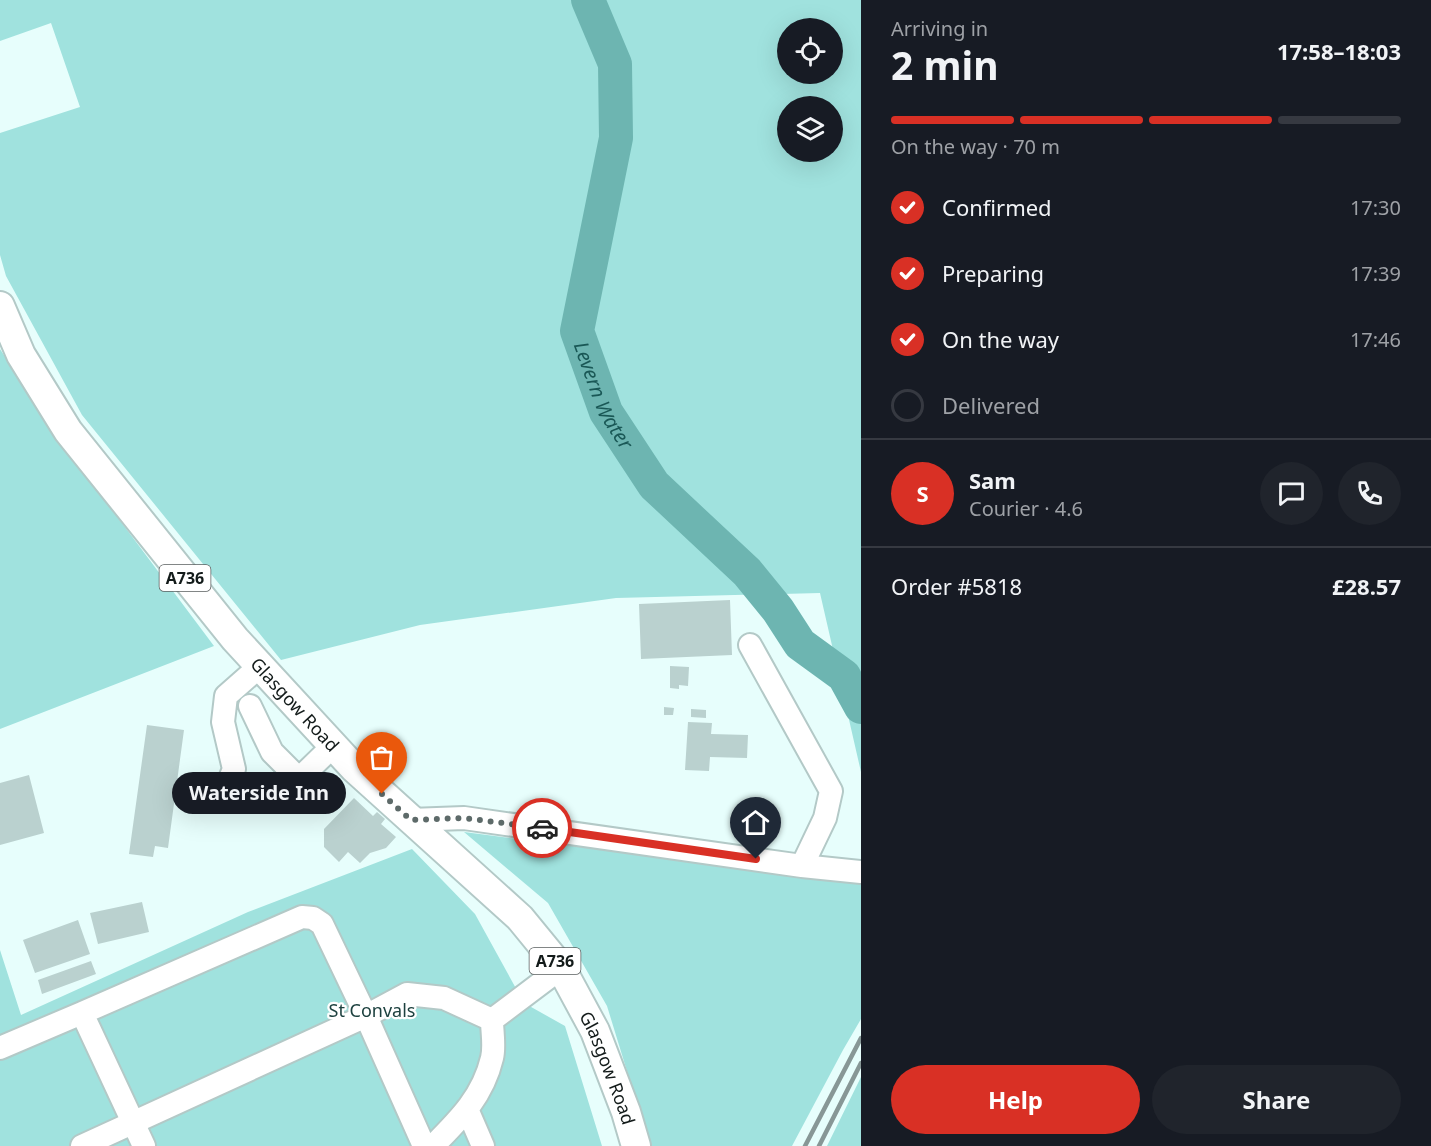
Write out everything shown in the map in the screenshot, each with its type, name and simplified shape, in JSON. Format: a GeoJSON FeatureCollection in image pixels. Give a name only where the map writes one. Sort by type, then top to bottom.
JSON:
{"type":"FeatureCollection","features":[{"type":"Feature","properties":{"kind":"main road","name":"Glasgow Road"},"geometry":{"type":"LineString","coordinates":[[0,306],[21,355],[68,431],[176,567],[260,666],[354,768],[520,918],[561,968],[595,1031],[626,1112],[636,1146]]}},
{"type":"Feature","properties":{"kind":"street"},"geometry":{"type":"LineString","coordinates":[[750,645],[831,791],[825,818],[802,866]]}},
{"type":"Feature","properties":{"kind":"street"},"geometry":{"type":"LineString","coordinates":[[227,786],[234,769],[224,722],[226,696],[260,666]]}},
{"type":"Feature","properties":{"kind":"street"},"geometry":{"type":"LineString","coordinates":[[250,706],[272,753],[299,779],[333,746]]}},
{"type":"Feature","properties":{"kind":"street"},"geometry":{"type":"LineString","coordinates":[[411,820],[464,818],[802,866],[861,872]]}},
{"type":"Feature","properties":{"kind":"street"},"geometry":{"type":"LineString","coordinates":[[0,1048],[302,917],[314,918],[322,924],[424,1146]]}},
{"type":"Feature","properties":{"kind":"street"},"geometry":{"type":"LineString","coordinates":[[492,1020],[561,968]]}},
{"type":"Feature","properties":{"kind":"street"},"geometry":{"type":"LineString","coordinates":[[82,1146],[366,1016],[407,994],[444,998],[492,1020]]}},
{"type":"Feature","properties":{"kind":"street"},"geometry":{"type":"LineString","coordinates":[[82,1013],[144,1146]]}},
{"type":"Feature","properties":{"kind":"street"},"geometry":{"type":"LineString","coordinates":[[433,1146],[479,1095],[493,1056],[492,1020]]}},
{"type":"Feature","properties":{"kind":"street"},"geometry":{"type":"LineString","coordinates":[[467,1109],[483,1146]]}},
{"type":"Feature","properties":{"kind":"green space"},"geometry":{"type":"Polygon","coordinates":[[[0,0],[861,0],[861,772],[820,593],[616,598],[420,625],[281,660],[82,415],[6,276],[0,255],[0,133],[80,107],[51,23],[0,41],[0,0]]]}},
{"type":"Feature","properties":{"kind":"green space"},"geometry":{"type":"Polygon","coordinates":[[[0,349],[59,439],[214,646],[0,729],[0,349]]]}},
{"type":"Feature","properties":{"kind":"green space"},"geometry":{"type":"Polygon","coordinates":[[[464,832],[776,872],[861,877],[861,1019],[792,1146],[650,1146],[607,1006],[548,903],[464,832]]]}},
{"type":"Feature","properties":{"kind":"green space","name":"St Convals"},"geometry":{"type":"Polygon","coordinates":[[[412,849],[475,914],[524,1003],[565,1026],[602,1146],[0,1146],[0,950],[21,1015],[248,912],[412,849]]]}},
{"type":"Feature","properties":{"kind":"green space"},"geometry":{"type":"Polygon","coordinates":[[[861,1077],[861,1146],[827,1146],[861,1077]]]}},
{"type":"Feature","properties":{"kind":"building"},"geometry":{"type":"Polygon","coordinates":[[[730,600],[732,655],[641,659],[639,604],[730,600]]]}},
{"type":"Feature","properties":{"kind":"building"},"geometry":{"type":"Polygon","coordinates":[[[670,666],[689,667],[688,686],[679,685],[679,689],[670,688],[670,666]]]}},
{"type":"Feature","properties":{"kind":"building"},"geometry":{"type":"Polygon","coordinates":[[[664,707],[674,708],[673,715],[664,715],[664,707]]]}},
{"type":"Feature","properties":{"kind":"building"},"geometry":{"type":"Polygon","coordinates":[[[691,709],[706,710],[706,718],[691,717],[691,709]]]}},
{"type":"Feature","properties":{"kind":"building"},"geometry":{"type":"Polygon","coordinates":[[[688,722],[712,723],[711,734],[748,735],[747,758],[710,757],[709,771],[685,770],[688,722]]]}},
{"type":"Feature","properties":{"kind":"building"},"geometry":{"type":"Polygon","coordinates":[[[147,725],[184,730],[168,848],[155,846],[153,857],[129,854],[147,725]]]}},
{"type":"Feature","properties":{"kind":"building"},"geometry":{"type":"Polygon","coordinates":[[[29,775],[44,833],[0,845],[0,783],[29,775]]]}},
{"type":"Feature","properties":{"kind":"building"},"geometry":{"type":"Polygon","coordinates":[[[354,798],[373,816],[377,812],[385,819],[381,824],[396,837],[386,848],[370,853],[360,863],[348,852],[339,862],[324,847],[324,829],[354,798]]]}},
{"type":"Feature","properties":{"kind":"building"},"geometry":{"type":"Polygon","coordinates":[[[142,902],[149,932],[98,944],[90,913],[142,902]]]}},
{"type":"Feature","properties":{"kind":"building"},"geometry":{"type":"Polygon","coordinates":[[[78,920],[90,954],[35,973],[23,940],[78,920]]]}},
{"type":"Feature","properties":{"kind":"building"},"geometry":{"type":"Polygon","coordinates":[[[91,961],[96,974],[42,994],[38,980],[91,961]]]}},
{"type":"Feature","properties":{"kind":"waterway","name":"Levern Water"},"geometry":{"type":"LineString","coordinates":[[588,0],[615,64],[616,138],[577,331],[606,412],[654,485],[747,572],[778,610],[800,644],[844,676],[861,707]]}},
{"type":"Feature","properties":{"kind":"railway"},"geometry":{"type":"LineString","coordinates":[[805,1146],[861,1038]]}},
{"type":"Feature","properties":{"kind":"railway"},"geometry":{"type":"LineString","coordinates":[[819,1146],[861,1063]]}},
{"type":"Feature","properties":{"kind":"way so far"},"geometry":{"type":"LineString","coordinates":[[382,794],[411,820],[464,818],[542,828]]}},
{"type":"Feature","properties":{"kind":"place","name":"Waterside Inn"},"geometry":{"type":"Point","coordinates":[382,794]}},
{"type":"Feature","properties":{"kind":"route"},"geometry":{"type":"LineString","coordinates":[[542,828],[756,859]]}}]}
